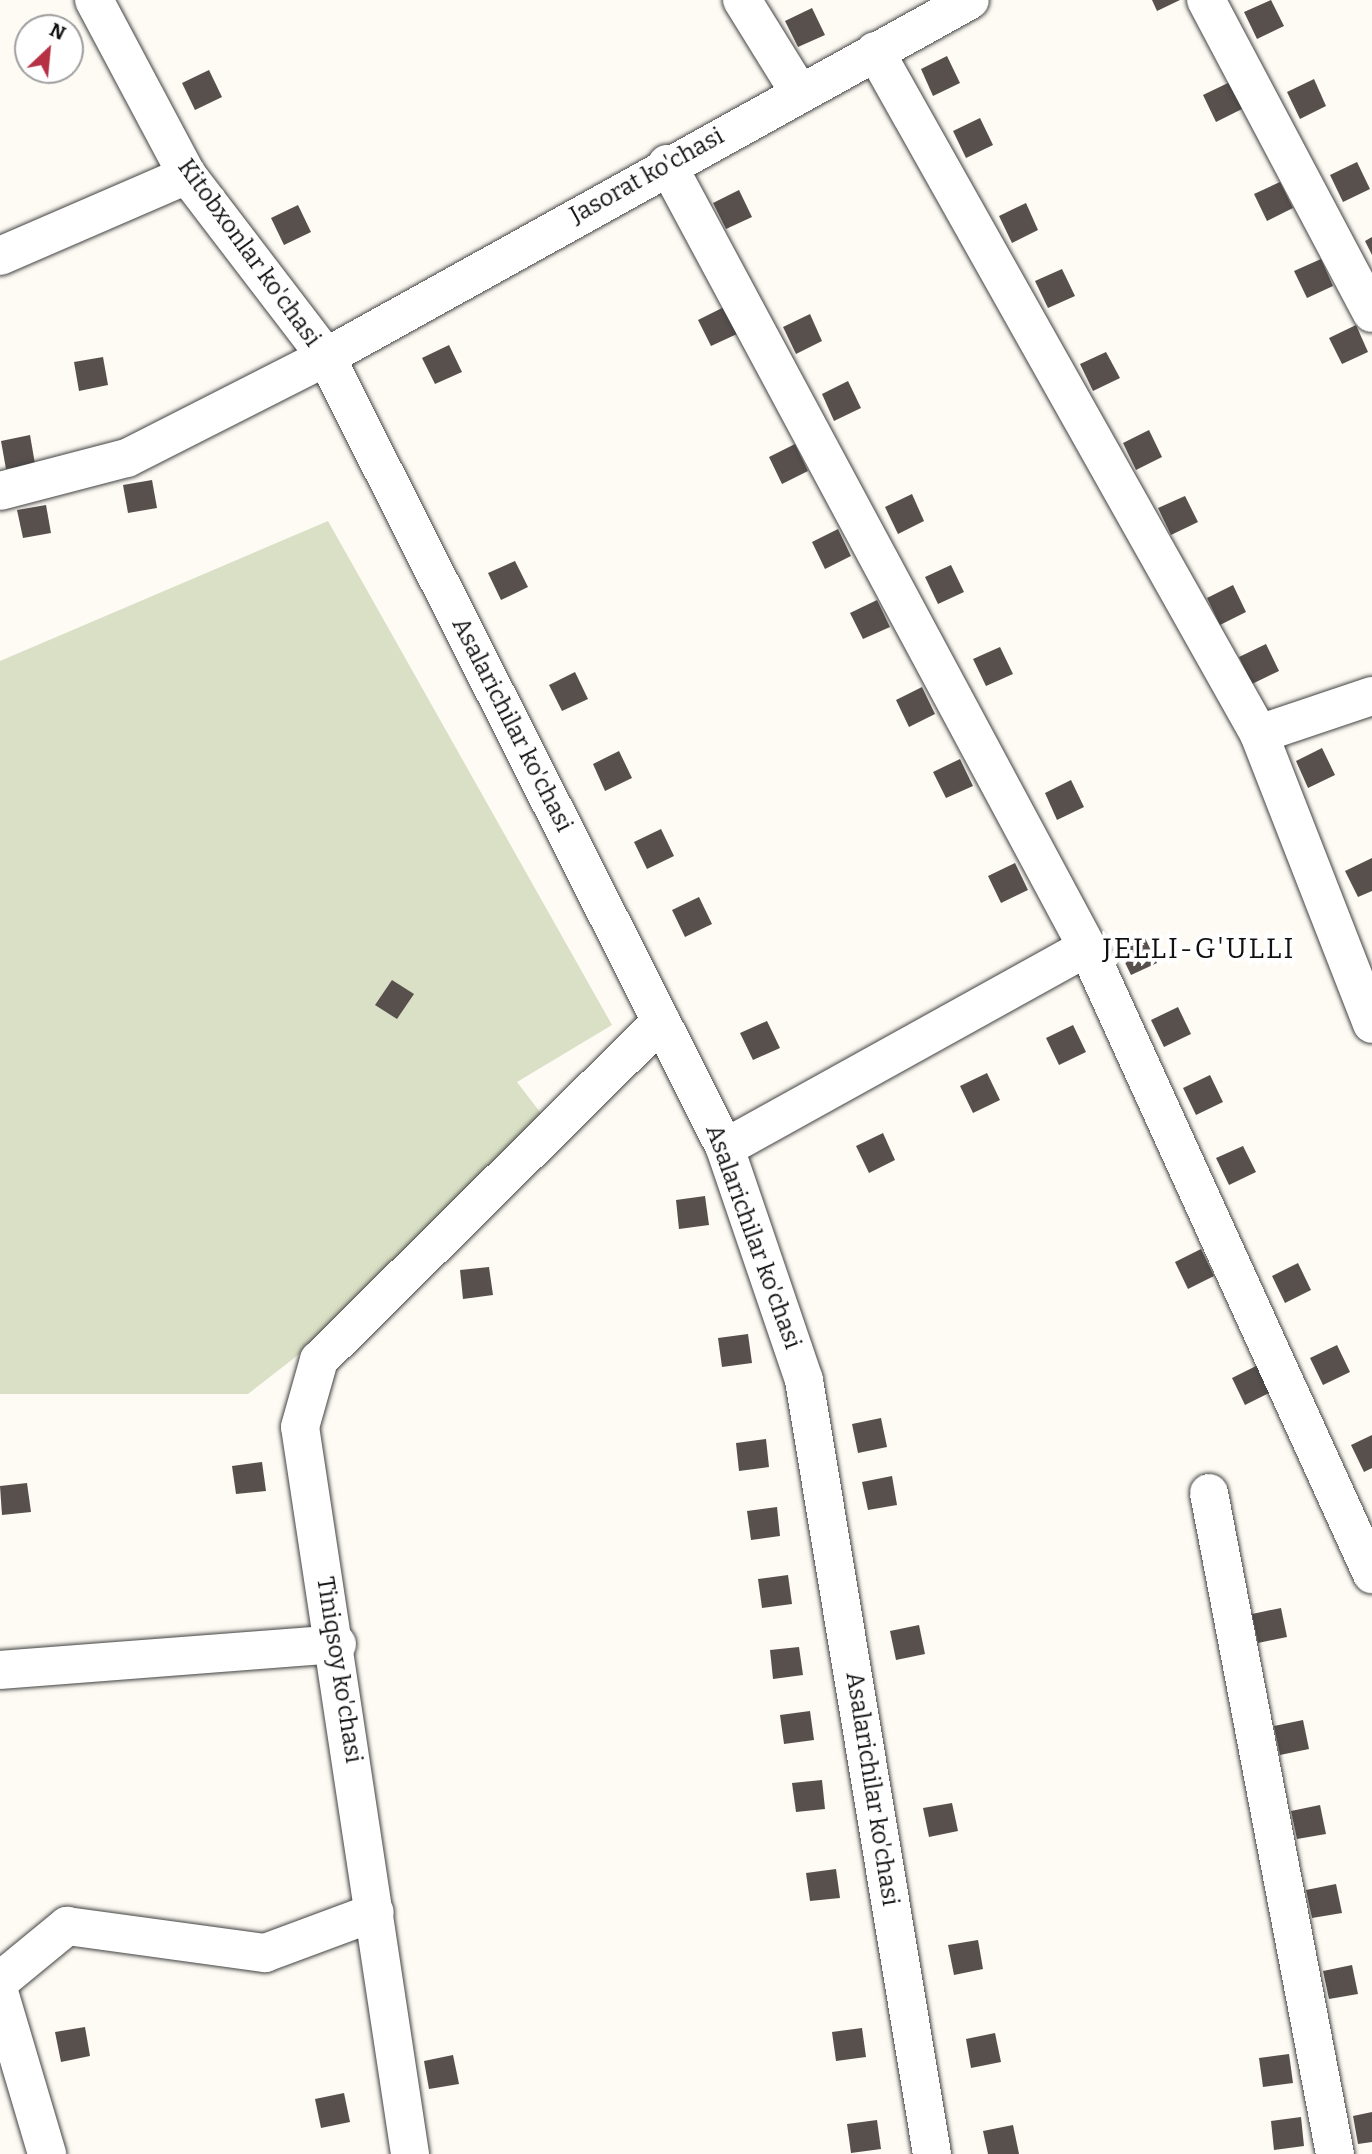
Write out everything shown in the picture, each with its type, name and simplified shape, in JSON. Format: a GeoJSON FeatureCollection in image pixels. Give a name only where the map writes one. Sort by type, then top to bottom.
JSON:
{"type":"FeatureCollection","features":[{"type":"Feature","properties":{"kind":"street","name":"Kitobxonlar ko'chasi"},"geometry":{"type":"LineString","coordinates":[[93,0],[187,175],[326,357]]}},
{"type":"Feature","properties":{"kind":"street"},"geometry":{"type":"LineString","coordinates":[[742,0],[799,93]]}},
{"type":"Feature","properties":{"kind":"street","name":"Jasorat ko'chasi"},"geometry":{"type":"LineString","coordinates":[[0,491],[127,458],[326,357],[667,164],[970,0]]}},
{"type":"Feature","properties":{"kind":"street"},"geometry":{"type":"LineString","coordinates":[[1206,0],[1372,313]]}},
{"type":"Feature","properties":{"kind":"street"},"geometry":{"type":"LineString","coordinates":[[874,51],[1259,734],[1372,1024]]}},
{"type":"Feature","properties":{"kind":"street"},"geometry":{"type":"LineString","coordinates":[[667,164],[1087,947],[1372,1574]]}},
{"type":"Feature","properties":{"kind":"street"},"geometry":{"type":"LineString","coordinates":[[0,256],[187,175]]}},
{"type":"Feature","properties":{"kind":"street","name":"Asalarichilar ko'chasi"},"geometry":{"type":"LineString","coordinates":[[326,357],[725,1147],[804,1380],[932,2154]]}},
{"type":"Feature","properties":{"kind":"street"},"geometry":{"type":"LineString","coordinates":[[1259,734],[1372,696]]}},
{"type":"Feature","properties":{"kind":"street"},"geometry":{"type":"LineString","coordinates":[[725,1147],[1087,947]]}},
{"type":"Feature","properties":{"kind":"street","name":"Tiniqsoy ko'chasi"},"geometry":{"type":"LineString","coordinates":[[410,2154],[337,1644],[300,1427],[319,1360],[662,1022]]}},
{"type":"Feature","properties":{"kind":"street"},"geometry":{"type":"LineString","coordinates":[[1209,1493],[1335,2154]]}},
{"type":"Feature","properties":{"kind":"street"},"geometry":{"type":"LineString","coordinates":[[0,1670],[337,1644]]}},
{"type":"Feature","properties":{"kind":"street"},"geometry":{"type":"LineString","coordinates":[[0,1980],[67,1926],[265,1953],[375,1912]]}},
{"type":"Feature","properties":{"kind":"street"},"geometry":{"type":"LineString","coordinates":[[0,1994],[16,2097],[47,2154]]}},
{"type":"Feature","properties":{"kind":"green space"},"geometry":{"type":"Polygon","coordinates":[[[328,521],[612,1025],[517,1082],[546,1120],[392,1282],[248,1394],[0,1394],[0,661],[328,521]]]}},
{"type":"Feature","properties":{"kind":"building"},"geometry":{"type":"Polygon","coordinates":[[[1152,0],[1180,0],[1157,11],[1152,0]]]}},
{"type":"Feature","properties":{"kind":"building"},"geometry":{"type":"Polygon","coordinates":[[[1271,0],[1284,26],[1257,39],[1244,12],[1271,0]]]}},
{"type":"Feature","properties":{"kind":"building"},"geometry":{"type":"Polygon","coordinates":[[[812,8],[825,35],[798,47],[785,21],[812,8]]]}},
{"type":"Feature","properties":{"kind":"building"},"geometry":{"type":"Polygon","coordinates":[[[947,56],[960,83],[933,96],[921,69],[947,56]]]}},
{"type":"Feature","properties":{"kind":"building"},"geometry":{"type":"Polygon","coordinates":[[[209,70],[222,97],[195,110],[182,83],[209,70]]]}},
{"type":"Feature","properties":{"kind":"building"},"geometry":{"type":"Polygon","coordinates":[[[1314,79],[1326,106],[1300,119],[1287,92],[1314,79]]]}},
{"type":"Feature","properties":{"kind":"building"},"geometry":{"type":"Polygon","coordinates":[[[1230,82],[1242,109],[1216,122],[1203,95],[1230,82]]]}},
{"type":"Feature","properties":{"kind":"building"},"geometry":{"type":"Polygon","coordinates":[[[980,118],[993,145],[966,158],[953,131],[980,118]]]}},
{"type":"Feature","properties":{"kind":"building"},"geometry":{"type":"Polygon","coordinates":[[[1357,162],[1370,189],[1343,202],[1330,175],[1357,162]]]}},
{"type":"Feature","properties":{"kind":"building"},"geometry":{"type":"Polygon","coordinates":[[[1280,182],[1293,208],[1267,221],[1254,194],[1280,182]]]}},
{"type":"Feature","properties":{"kind":"building"},"geometry":{"type":"Polygon","coordinates":[[[739,190],[752,217],[726,229],[713,203],[739,190]]]}},
{"type":"Feature","properties":{"kind":"building"},"geometry":{"type":"Polygon","coordinates":[[[1026,203],[1038,230],[1012,243],[999,216],[1026,203]]]}},
{"type":"Feature","properties":{"kind":"building"},"geometry":{"type":"Polygon","coordinates":[[[298,205],[311,232],[284,245],[271,218],[298,205]]]}},
{"type":"Feature","properties":{"kind":"building"},"geometry":{"type":"Polygon","coordinates":[[[1372,237],[1372,255],[1365,241],[1372,237]]]}},
{"type":"Feature","properties":{"kind":"building"},"geometry":{"type":"Polygon","coordinates":[[[1321,259],[1333,286],[1307,298],[1294,271],[1321,259]]]}},
{"type":"Feature","properties":{"kind":"building"},"geometry":{"type":"Polygon","coordinates":[[[1062,269],[1075,296],[1048,308],[1035,281],[1062,269]]]}},
{"type":"Feature","properties":{"kind":"building"},"geometry":{"type":"Polygon","coordinates":[[[724,307],[737,334],[711,346],[698,320],[724,307]]]}},
{"type":"Feature","properties":{"kind":"building"},"geometry":{"type":"Polygon","coordinates":[[[810,314],[822,341],[796,354],[783,327],[810,314]]]}},
{"type":"Feature","properties":{"kind":"building"},"geometry":{"type":"Polygon","coordinates":[[[1356,325],[1368,352],[1342,364],[1329,338],[1356,325]]]}},
{"type":"Feature","properties":{"kind":"building"},"geometry":{"type":"Polygon","coordinates":[[[449,345],[462,372],[435,384],[422,358],[449,345]]]}},
{"type":"Feature","properties":{"kind":"building"},"geometry":{"type":"Polygon","coordinates":[[[1106,352],[1120,378],[1093,391],[1080,364],[1106,352]]]}},
{"type":"Feature","properties":{"kind":"building"},"geometry":{"type":"Polygon","coordinates":[[[103,357],[108,385],[79,391],[74,362],[103,357]]]}},
{"type":"Feature","properties":{"kind":"building"},"geometry":{"type":"Polygon","coordinates":[[[848,381],[861,408],[834,421],[822,394],[848,381]]]}},
{"type":"Feature","properties":{"kind":"building"},"geometry":{"type":"Polygon","coordinates":[[[1149,430],[1162,457],[1136,470],[1123,443],[1149,430]]]}},
{"type":"Feature","properties":{"kind":"building"},"geometry":{"type":"Polygon","coordinates":[[[30,435],[35,464],[6,469],[1,441],[30,435]]]}},
{"type":"Feature","properties":{"kind":"building"},"geometry":{"type":"Polygon","coordinates":[[[795,444],[808,471],[782,484],[769,457],[795,444]]]}},
{"type":"Feature","properties":{"kind":"building"},"geometry":{"type":"Polygon","coordinates":[[[152,480],[157,508],[128,513],[123,485],[152,480]]]}},
{"type":"Feature","properties":{"kind":"building"},"geometry":{"type":"Polygon","coordinates":[[[912,494],[924,521],[898,534],[885,507],[912,494]]]}},
{"type":"Feature","properties":{"kind":"building"},"geometry":{"type":"Polygon","coordinates":[[[1185,496],[1198,522],[1171,535],[1158,508],[1185,496]]]}},
{"type":"Feature","properties":{"kind":"building"},"geometry":{"type":"Polygon","coordinates":[[[46,505],[51,533],[23,538],[17,510],[46,505]]]}},
{"type":"Feature","properties":{"kind":"building"},"geometry":{"type":"Polygon","coordinates":[[[838,529],[851,556],[825,569],[812,542],[838,529]]]}},
{"type":"Feature","properties":{"kind":"building"},"geometry":{"type":"Polygon","coordinates":[[[515,561],[528,587],[501,600],[488,573],[515,561]]]}},
{"type":"Feature","properties":{"kind":"building"},"geometry":{"type":"Polygon","coordinates":[[[951,565],[964,592],[938,604],[925,577],[951,565]]]}},
{"type":"Feature","properties":{"kind":"building"},"geometry":{"type":"Polygon","coordinates":[[[1233,585],[1246,612],[1220,625],[1207,598],[1233,585]]]}},
{"type":"Feature","properties":{"kind":"building"},"geometry":{"type":"Polygon","coordinates":[[[877,600],[890,627],[863,639],[850,613],[877,600]]]}},
{"type":"Feature","properties":{"kind":"building"},"geometry":{"type":"Polygon","coordinates":[[[1266,644],[1279,671],[1252,684],[1239,657],[1266,644]]]}},
{"type":"Feature","properties":{"kind":"building"},"geometry":{"type":"Polygon","coordinates":[[[1000,647],[1013,674],[986,686],[973,659],[1000,647]]]}},
{"type":"Feature","properties":{"kind":"building"},"geometry":{"type":"Polygon","coordinates":[[[575,672],[588,699],[562,711],[549,685],[575,672]]]}},
{"type":"Feature","properties":{"kind":"building"},"geometry":{"type":"Polygon","coordinates":[[[922,687],[935,714],[909,727],[896,700],[922,687]]]}},
{"type":"Feature","properties":{"kind":"building"},"geometry":{"type":"Polygon","coordinates":[[[1322,748],[1335,775],[1308,788],[1296,761],[1322,748]]]}},
{"type":"Feature","properties":{"kind":"building"},"geometry":{"type":"Polygon","coordinates":[[[619,751],[632,778],[605,791],[593,764],[619,751]]]}},
{"type":"Feature","properties":{"kind":"building"},"geometry":{"type":"Polygon","coordinates":[[[960,759],[973,786],[946,798],[933,772],[960,759]]]}},
{"type":"Feature","properties":{"kind":"building"},"geometry":{"type":"Polygon","coordinates":[[[1071,780],[1084,807],[1057,820],[1045,793],[1071,780]]]}},
{"type":"Feature","properties":{"kind":"building"},"geometry":{"type":"Polygon","coordinates":[[[661,829],[674,856],[647,869],[634,842],[661,829]]]}},
{"type":"Feature","properties":{"kind":"building"},"geometry":{"type":"Polygon","coordinates":[[[1372,858],[1372,891],[1358,897],[1345,871],[1372,858]]]}},
{"type":"Feature","properties":{"kind":"building"},"geometry":{"type":"Polygon","coordinates":[[[1015,863],[1028,890],[1001,903],[988,876],[1015,863]]]}},
{"type":"Feature","properties":{"kind":"building"},"geometry":{"type":"Polygon","coordinates":[[[699,897],[712,924],[685,937],[672,910],[699,897]]]}},
{"type":"Feature","properties":{"kind":"building"},"geometry":{"type":"Polygon","coordinates":[[[1144,936],[1157,963],[1131,975],[1118,948],[1144,936]]]}},
{"type":"Feature","properties":{"kind":"building"},"geometry":{"type":"Polygon","coordinates":[[[392,980],[414,994],[397,1019],[375,1005],[392,980]]]}},
{"type":"Feature","properties":{"kind":"building"},"geometry":{"type":"Polygon","coordinates":[[[1178,1007],[1191,1034],[1164,1047],[1151,1020],[1178,1007]]]}},
{"type":"Feature","properties":{"kind":"building"},"geometry":{"type":"Polygon","coordinates":[[[767,1021],[780,1048],[753,1060],[740,1033],[767,1021]]]}},
{"type":"Feature","properties":{"kind":"building"},"geometry":{"type":"Polygon","coordinates":[[[1073,1025],[1086,1052],[1059,1065],[1046,1038],[1073,1025]]]}},
{"type":"Feature","properties":{"kind":"building"},"geometry":{"type":"Polygon","coordinates":[[[987,1073],[1000,1100],[973,1113],[960,1086],[987,1073]]]}},
{"type":"Feature","properties":{"kind":"building"},"geometry":{"type":"Polygon","coordinates":[[[1210,1075],[1223,1102],[1196,1115],[1183,1088],[1210,1075]]]}},
{"type":"Feature","properties":{"kind":"building"},"geometry":{"type":"Polygon","coordinates":[[[883,1133],[895,1160],[869,1173],[856,1146],[883,1133]]]}},
{"type":"Feature","properties":{"kind":"building"},"geometry":{"type":"Polygon","coordinates":[[[1243,1146],[1256,1172],[1229,1185],[1216,1158],[1243,1146]]]}},
{"type":"Feature","properties":{"kind":"building"},"geometry":{"type":"Polygon","coordinates":[[[705,1196],[709,1225],[679,1229],[676,1200],[705,1196]]]}},
{"type":"Feature","properties":{"kind":"building"},"geometry":{"type":"Polygon","coordinates":[[[1201,1249],[1214,1276],[1188,1289],[1175,1262],[1201,1249]]]}},
{"type":"Feature","properties":{"kind":"building"},"geometry":{"type":"Polygon","coordinates":[[[1298,1263],[1311,1290],[1285,1303],[1272,1276],[1298,1263]]]}},
{"type":"Feature","properties":{"kind":"building"},"geometry":{"type":"Polygon","coordinates":[[[489,1267],[493,1295],[463,1299],[460,1270],[489,1267]]]}},
{"type":"Feature","properties":{"kind":"building"},"geometry":{"type":"Polygon","coordinates":[[[748,1334],[752,1363],[722,1367],[718,1338],[748,1334]]]}},
{"type":"Feature","properties":{"kind":"building"},"geometry":{"type":"Polygon","coordinates":[[[1337,1345],[1350,1372],[1323,1385],[1310,1358],[1337,1345]]]}},
{"type":"Feature","properties":{"kind":"building"},"geometry":{"type":"Polygon","coordinates":[[[1258,1365],[1271,1392],[1245,1405],[1232,1378],[1258,1365]]]}},
{"type":"Feature","properties":{"kind":"building"},"geometry":{"type":"Polygon","coordinates":[[[881,1418],[887,1447],[858,1453],[852,1424],[881,1418]]]}},
{"type":"Feature","properties":{"kind":"building"},"geometry":{"type":"Polygon","coordinates":[[[1372,1435],[1372,1468],[1364,1472],[1351,1445],[1372,1435]]]}},
{"type":"Feature","properties":{"kind":"building"},"geometry":{"type":"Polygon","coordinates":[[[766,1439],[769,1467],[739,1471],[736,1443],[766,1439]]]}},
{"type":"Feature","properties":{"kind":"building"},"geometry":{"type":"Polygon","coordinates":[[[262,1462],[266,1491],[236,1494],[232,1466],[262,1462]]]}},
{"type":"Feature","properties":{"kind":"building"},"geometry":{"type":"Polygon","coordinates":[[[892,1476],[897,1505],[868,1510],[862,1482],[892,1476]]]}},
{"type":"Feature","properties":{"kind":"building"},"geometry":{"type":"Polygon","coordinates":[[[27,1483],[31,1512],[2,1515],[0,1486],[27,1483]]]}},
{"type":"Feature","properties":{"kind":"building"},"geometry":{"type":"Polygon","coordinates":[[[777,1507],[780,1536],[751,1540],[747,1511],[777,1507]]]}},
{"type":"Feature","properties":{"kind":"building"},"geometry":{"type":"Polygon","coordinates":[[[788,1575],[792,1604],[762,1608],[758,1579],[788,1575]]]}},
{"type":"Feature","properties":{"kind":"building"},"geometry":{"type":"Polygon","coordinates":[[[1281,1608],[1287,1637],[1258,1643],[1252,1614],[1281,1608]]]}},
{"type":"Feature","properties":{"kind":"building"},"geometry":{"type":"Polygon","coordinates":[[[919,1625],[925,1654],[896,1660],[890,1631],[919,1625]]]}},
{"type":"Feature","properties":{"kind":"building"},"geometry":{"type":"Polygon","coordinates":[[[799,1647],[803,1675],[773,1679],[770,1650],[799,1647]]]}},
{"type":"Feature","properties":{"kind":"building"},"geometry":{"type":"Polygon","coordinates":[[[810,1711],[814,1740],[784,1744],[780,1715],[810,1711]]]}},
{"type":"Feature","properties":{"kind":"building"},"geometry":{"type":"Polygon","coordinates":[[[1303,1720],[1309,1749],[1280,1755],[1274,1726],[1303,1720]]]}},
{"type":"Feature","properties":{"kind":"building"},"geometry":{"type":"Polygon","coordinates":[[[822,1780],[825,1809],[796,1812],[792,1783],[822,1780]]]}},
{"type":"Feature","properties":{"kind":"building"},"geometry":{"type":"Polygon","coordinates":[[[952,1803],[958,1831],[929,1837],[923,1808],[952,1803]]]}},
{"type":"Feature","properties":{"kind":"building"},"geometry":{"type":"Polygon","coordinates":[[[1320,1805],[1326,1834],[1297,1839],[1291,1811],[1320,1805]]]}},
{"type":"Feature","properties":{"kind":"building"},"geometry":{"type":"Polygon","coordinates":[[[836,1869],[840,1898],[810,1901],[806,1873],[836,1869]]]}},
{"type":"Feature","properties":{"kind":"building"},"geometry":{"type":"Polygon","coordinates":[[[1336,1884],[1342,1913],[1312,1918],[1306,1890],[1336,1884]]]}},
{"type":"Feature","properties":{"kind":"building"},"geometry":{"type":"Polygon","coordinates":[[[978,1940],[983,1969],[954,1975],[948,1945],[978,1940]]]}},
{"type":"Feature","properties":{"kind":"building"},"geometry":{"type":"Polygon","coordinates":[[[1352,1965],[1358,1994],[1329,1999],[1323,1971],[1352,1965]]]}},
{"type":"Feature","properties":{"kind":"building"},"geometry":{"type":"Polygon","coordinates":[[[85,2027],[90,2056],[61,2062],[55,2032],[85,2027]]]}},
{"type":"Feature","properties":{"kind":"building"},"geometry":{"type":"Polygon","coordinates":[[[862,2028],[866,2057],[836,2061],[832,2032],[862,2028]]]}},
{"type":"Feature","properties":{"kind":"building"},"geometry":{"type":"Polygon","coordinates":[[[995,2033],[1001,2062],[971,2068],[966,2039],[995,2033]]]}},
{"type":"Feature","properties":{"kind":"building"},"geometry":{"type":"Polygon","coordinates":[[[1289,2054],[1293,2083],[1263,2087],[1259,2058],[1289,2054]]]}},
{"type":"Feature","properties":{"kind":"building"},"geometry":{"type":"Polygon","coordinates":[[[453,2055],[459,2084],[429,2089],[424,2061],[453,2055]]]}},
{"type":"Feature","properties":{"kind":"building"},"geometry":{"type":"Polygon","coordinates":[[[344,2093],[350,2122],[321,2128],[315,2099],[344,2093]]]}},
{"type":"Feature","properties":{"kind":"building"},"geometry":{"type":"Polygon","coordinates":[[[1372,2112],[1372,2142],[1358,2144],[1353,2116],[1372,2112]]]}},
{"type":"Feature","properties":{"kind":"building"},"geometry":{"type":"Polygon","coordinates":[[[1301,2117],[1304,2146],[1274,2150],[1271,2121],[1301,2117]]]}},
{"type":"Feature","properties":{"kind":"building"},"geometry":{"type":"Polygon","coordinates":[[[877,2120],[881,2149],[851,2153],[847,2124],[877,2120]]]}},
{"type":"Feature","properties":{"kind":"building"},"geometry":{"type":"Polygon","coordinates":[[[1013,2125],[1019,2154],[988,2154],[983,2131],[1013,2125]]]}},
{"type":"Feature","properties":{"kind":"district","name":"JELLI-G'ULLI"},"geometry":{"type":"Point","coordinates":[1199,949]}}]}
